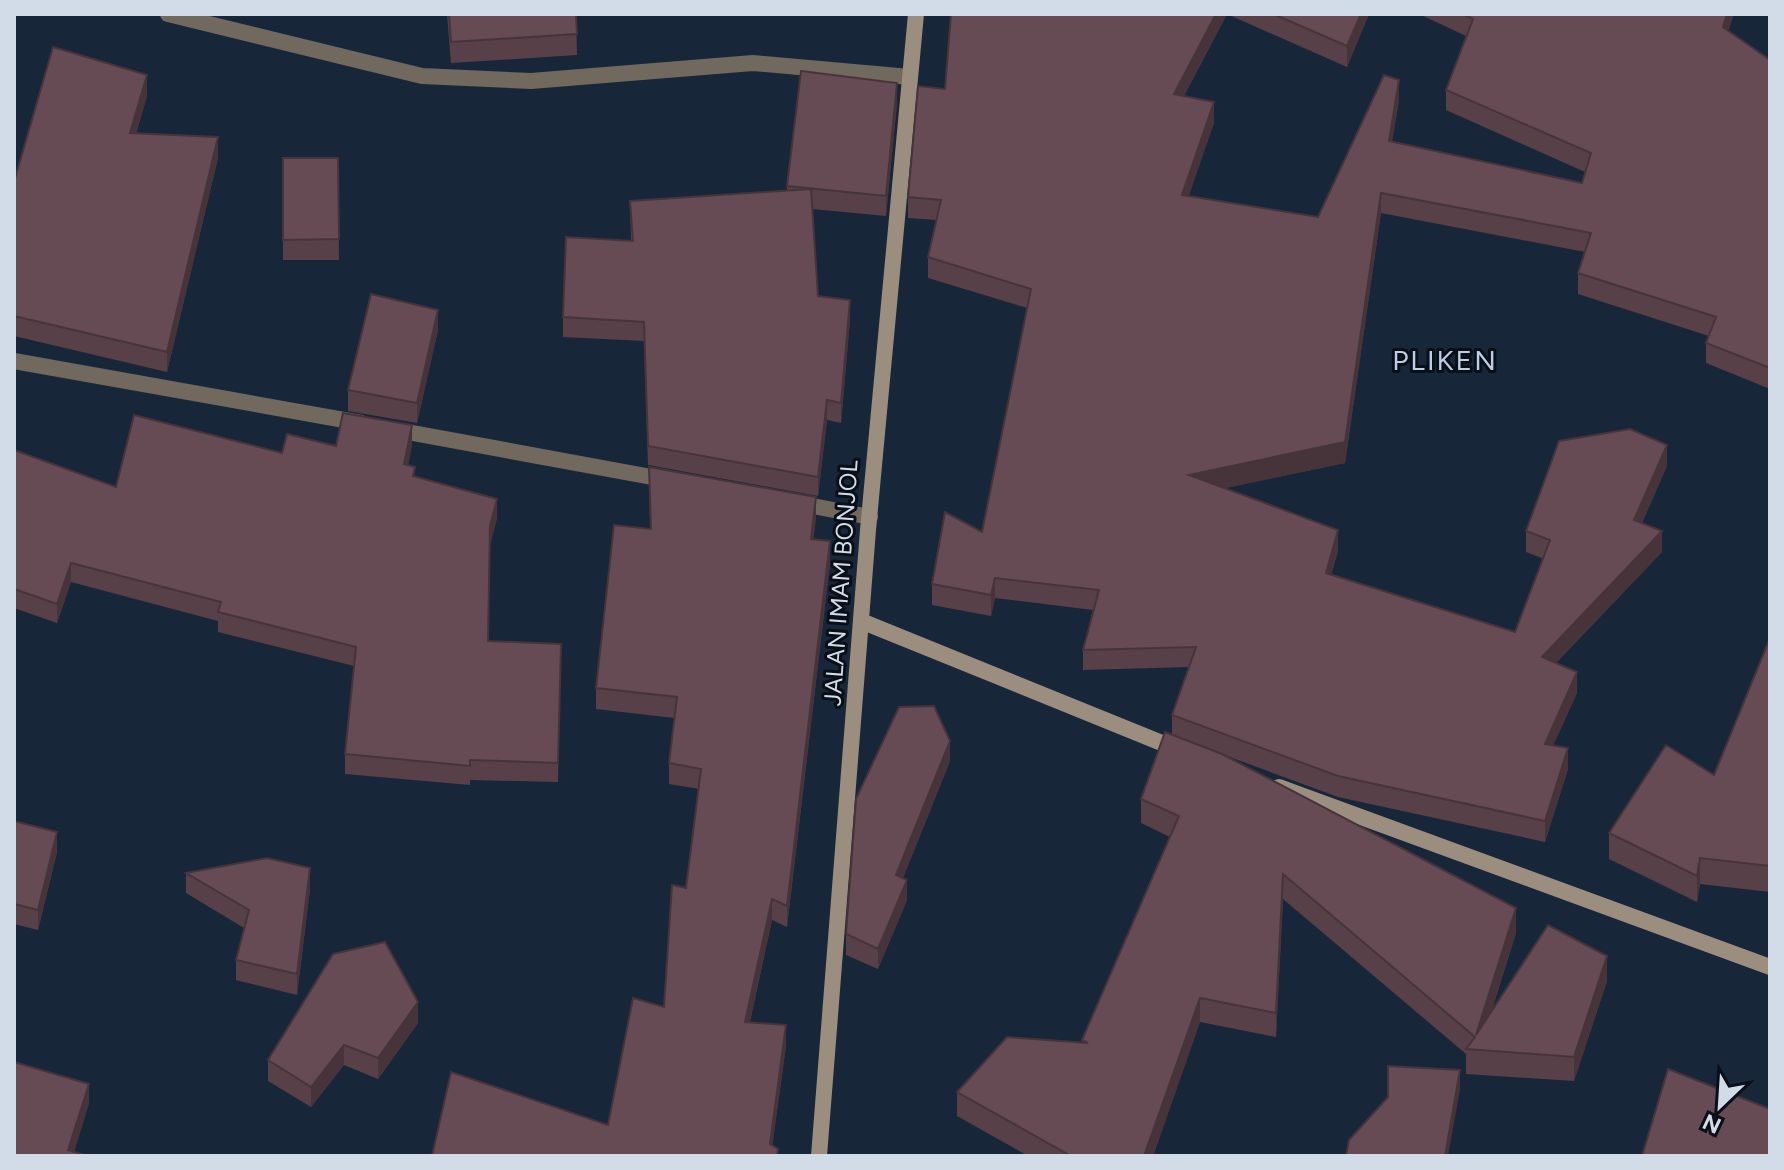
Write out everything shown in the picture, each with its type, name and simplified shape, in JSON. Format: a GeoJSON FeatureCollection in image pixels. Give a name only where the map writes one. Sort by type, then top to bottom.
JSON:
{"type":"FeatureCollection","features":[{"type":"Feature","properties":{"kind":"main road","name":"JALAN IMAM BONJOL"},"geometry":{"type":"LineString","coordinates":[[819,1156],[861,621],[916,14]]}},
{"type":"Feature","properties":{"kind":"main road"},"geometry":{"type":"LineString","coordinates":[[861,621],[1198,757]]}},
{"type":"Feature","properties":{"kind":"main road"},"geometry":{"type":"LineString","coordinates":[[1257,778],[1770,967]]}},
{"type":"Feature","properties":{"kind":"street"},"geometry":{"type":"LineString","coordinates":[[168,14],[422,76],[531,81],[753,63],[910,77]]}},
{"type":"Feature","properties":{"kind":"street"},"geometry":{"type":"LineString","coordinates":[[14,361],[685,483]]}},
{"type":"Feature","properties":{"kind":"street"},"geometry":{"type":"LineString","coordinates":[[777,500],[870,517]]}},
{"type":"Feature","properties":{"kind":"building"},"geometry":{"type":"Polygon","coordinates":[[[449,14],[576,14],[577,34],[451,42],[449,14]]]}},
{"type":"Feature","properties":{"kind":"building"},"geometry":{"type":"Polygon","coordinates":[[[951,14],[1216,14],[1174,94],[1214,102],[1182,195],[1318,217],[1384,75],[1399,80],[1389,141],[1582,183],[1591,153],[1446,90],[1473,19],[1463,14],[1727,14],[1723,27],[1770,60],[1770,368],[1706,343],[1716,317],[1578,273],[1591,233],[1381,193],[1345,442],[1189,475],[1338,530],[1326,573],[1515,632],[1550,540],[1526,531],[1559,441],[1630,429],[1667,445],[1634,520],[1662,531],[1542,657],[1577,672],[1545,744],[1568,748],[1545,821],[1338,776],[1172,715],[1196,647],[1083,650],[1099,590],[995,578],[991,595],[932,584],[945,512],[982,532],[1031,289],[928,257],[941,200],[908,197],[918,86],[945,89],[951,14]]]}},
{"type":"Feature","properties":{"kind":"building"},"geometry":{"type":"Polygon","coordinates":[[[1273,14],[1361,14],[1347,46],[1273,14]]]}},
{"type":"Feature","properties":{"kind":"building"},"geometry":{"type":"Polygon","coordinates":[[[53,47],[147,75],[130,133],[218,137],[167,352],[14,316],[14,182],[53,47]]]}},
{"type":"Feature","properties":{"kind":"building"},"geometry":{"type":"Polygon","coordinates":[[[801,71],[897,83],[886,196],[787,186],[801,71]]]}},
{"type":"Feature","properties":{"kind":"building"},"geometry":{"type":"Polygon","coordinates":[[[283,158],[338,158],[339,239],[283,240],[283,158]]]}},
{"type":"Feature","properties":{"kind":"building"},"geometry":{"type":"Polygon","coordinates":[[[811,189],[818,296],[850,300],[841,403],[827,400],[818,477],[648,446],[644,322],[563,317],[566,237],[633,241],[630,201],[811,189]]]}},
{"type":"Feature","properties":{"kind":"building"},"geometry":{"type":"Polygon","coordinates":[[[371,294],[438,310],[417,403],[348,390],[371,294]]]}},
{"type":"Feature","properties":{"kind":"building"},"geometry":{"type":"Polygon","coordinates":[[[343,413],[412,425],[404,464],[415,467],[413,476],[497,499],[490,526],[488,641],[561,644],[558,763],[470,760],[470,766],[345,754],[356,647],[218,612],[221,602],[71,563],[57,604],[14,589],[14,450],[116,487],[134,415],[282,453],[287,434],[336,446],[343,413]]]}},
{"type":"Feature","properties":{"kind":"building"},"geometry":{"type":"Polygon","coordinates":[[[649,467],[816,497],[811,539],[830,541],[787,906],[772,899],[745,1022],[786,1025],[770,1144],[778,1149],[777,1156],[432,1156],[451,1072],[608,1125],[633,998],[664,1007],[672,885],[686,888],[701,769],[669,763],[677,697],[596,688],[614,525],[651,529],[649,467]]]}},
{"type":"Feature","properties":{"kind":"building"},"geometry":{"type":"Polygon","coordinates":[[[1770,638],[1770,866],[1700,858],[1697,876],[1609,833],[1666,745],[1714,775],[1770,638]]]}},
{"type":"Feature","properties":{"kind":"building"},"geometry":{"type":"Polygon","coordinates":[[[934,706],[950,741],[896,875],[907,880],[878,949],[846,934],[856,799],[899,707],[934,706]]]}},
{"type":"Feature","properties":{"kind":"building"},"geometry":{"type":"Polygon","coordinates":[[[1165,732],[1222,754],[1516,908],[1476,1035],[1548,925],[1607,956],[1574,1057],[1466,1049],[1475,1037],[1283,874],[1276,1013],[1200,998],[1144,1156],[1071,1156],[957,1092],[1007,1037],[1088,1043],[1082,1040],[1179,816],[1141,799],[1165,732]]]}},
{"type":"Feature","properties":{"kind":"building"},"geometry":{"type":"Polygon","coordinates":[[[14,821],[57,832],[38,910],[14,904],[14,821]]]}},
{"type":"Feature","properties":{"kind":"building"},"geometry":{"type":"Polygon","coordinates":[[[267,858],[310,868],[297,974],[236,960],[249,910],[186,873],[267,858]]]}},
{"type":"Feature","properties":{"kind":"building"},"geometry":{"type":"Polygon","coordinates":[[[385,942],[418,1002],[378,1058],[344,1045],[311,1087],[268,1060],[333,954],[385,942]]]}},
{"type":"Feature","properties":{"kind":"building"},"geometry":{"type":"Polygon","coordinates":[[[14,1062],[89,1084],[68,1150],[88,1156],[14,1156],[14,1062]]]}},
{"type":"Feature","properties":{"kind":"building"},"geometry":{"type":"Polygon","coordinates":[[[1388,1066],[1460,1070],[1445,1156],[1346,1156],[1349,1140],[1388,1097],[1388,1066]]]}},
{"type":"Feature","properties":{"kind":"building"},"geometry":{"type":"Polygon","coordinates":[[[1668,1069],[1770,1109],[1770,1156],[1642,1156],[1668,1069]]]}},
{"type":"Feature","properties":{"kind":"district","name":"PLIKEN"},"geometry":{"type":"Point","coordinates":[1445,360]}}]}
